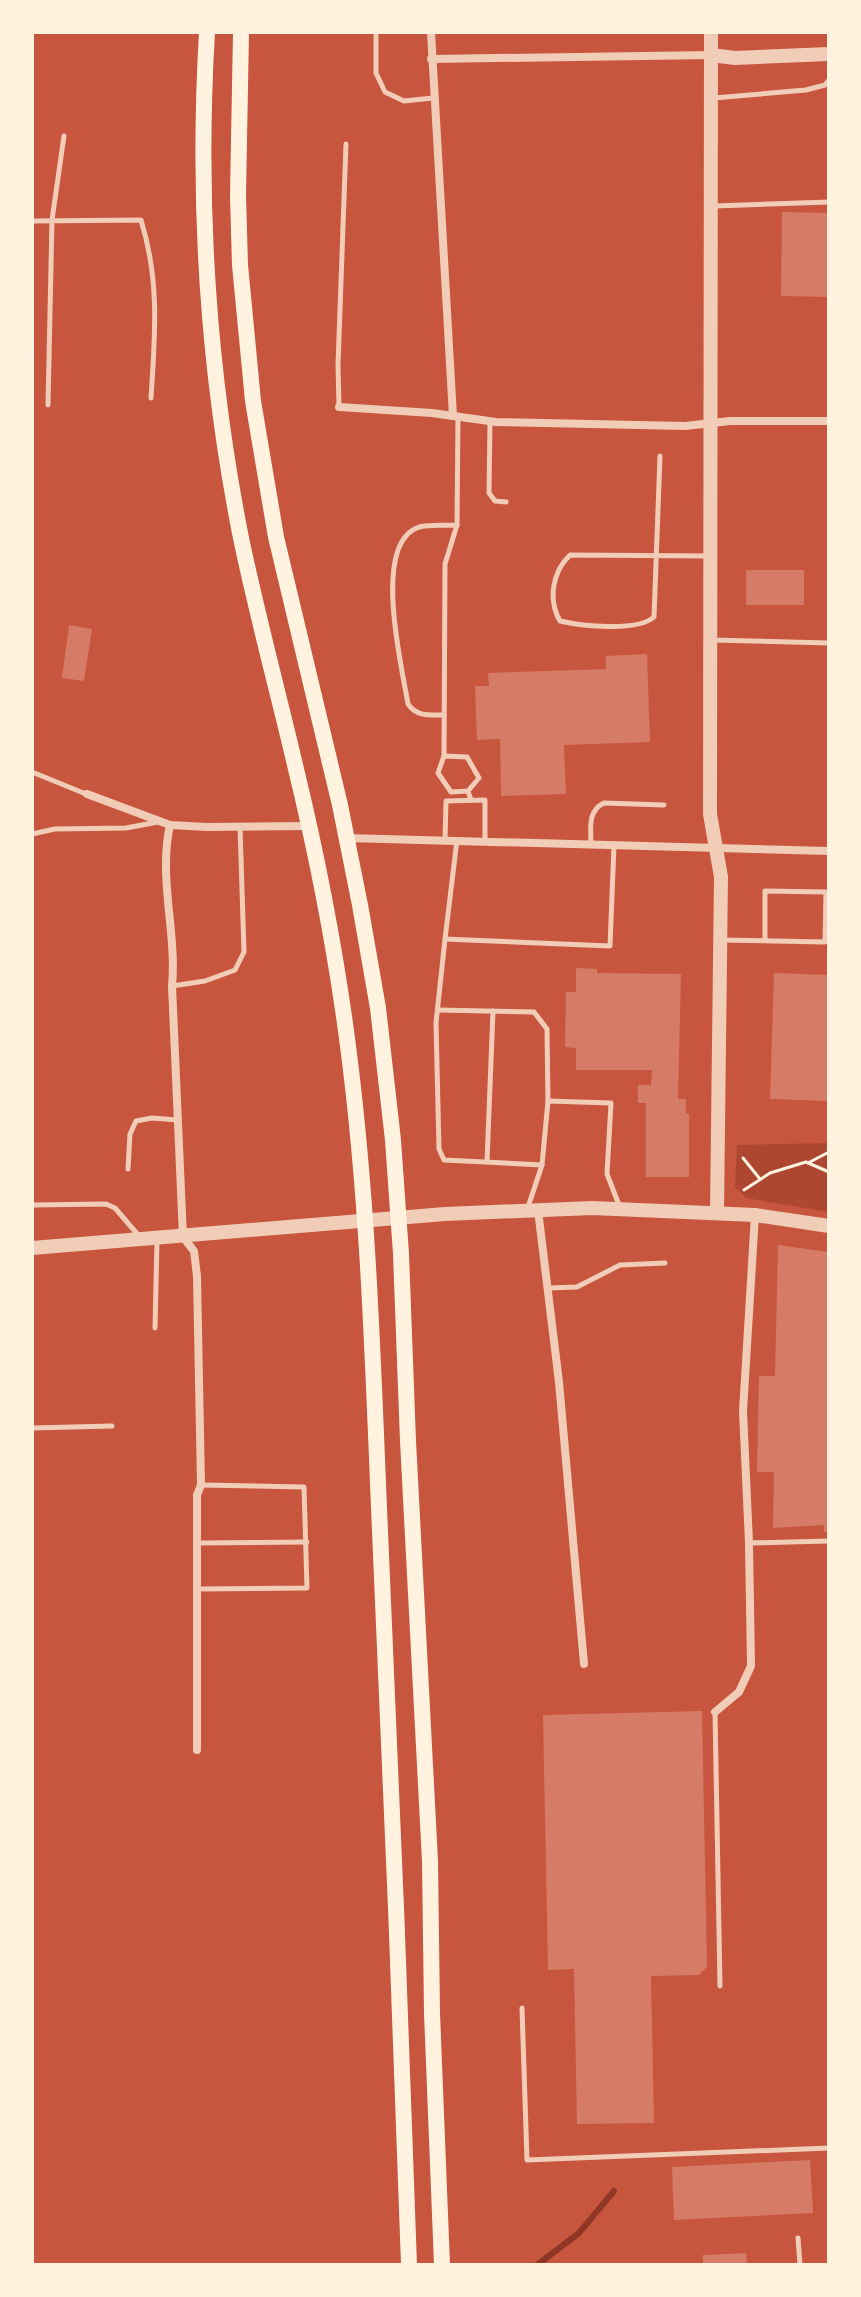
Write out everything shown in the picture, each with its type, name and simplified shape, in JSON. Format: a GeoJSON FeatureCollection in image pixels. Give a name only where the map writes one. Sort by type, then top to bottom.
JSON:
{"type":"FeatureCollection","features":[{"type":"Feature","properties":{"kind":"main road"},"geometry":{"type":"LineString","coordinates":[[207,32],[204,198],[209,301],[219,404],[249,573],[326,909],[347,1036],[365,1222],[386,1662],[409,2265]]}},
{"type":"Feature","properties":{"kind":"main road"},"geometry":{"type":"LineString","coordinates":[[241,32],[237,126],[239,232],[253,401],[281,560],[347,838],[369,950],[383,1043],[399,1218],[430,1861],[433,2053],[442,2265]]}},
{"type":"Feature","properties":{"kind":"street"},"geometry":{"type":"LineString","coordinates":[[431,32],[456,416]]}},
{"type":"Feature","properties":{"kind":"street"},"geometry":{"type":"LineString","coordinates":[[711,32],[710,814],[721,877],[717,1212]]}},
{"type":"Feature","properties":{"kind":"street"},"geometry":{"type":"LineString","coordinates":[[431,59],[673,53],[735,58],[829,54]]}},
{"type":"Feature","properties":{"kind":"street"},"geometry":{"type":"LineString","coordinates":[[339,407],[490,421],[685,426],[730,421],[829,421]]}},
{"type":"Feature","properties":{"kind":"street"},"geometry":{"type":"LineString","coordinates":[[87,794],[170,825],[309,826]]}},
{"type":"Feature","properties":{"kind":"street"},"geometry":{"type":"LineString","coordinates":[[170,825],[165,859],[174,964],[172,986],[183,1237],[194,1251],[197,1276],[201,1485],[197,1495],[197,1750]]}},
{"type":"Feature","properties":{"kind":"street"},"geometry":{"type":"LineString","coordinates":[[347,838],[829,851]]}},
{"type":"Feature","properties":{"kind":"street"},"geometry":{"type":"LineString","coordinates":[[33,1247],[533,1210],[620,1208],[717,1212],[829,1226]]}},
{"type":"Feature","properties":{"kind":"street"},"geometry":{"type":"LineString","coordinates":[[533,1210],[548,1288],[559,1382],[584,1664]]}},
{"type":"Feature","properties":{"kind":"street"},"geometry":{"type":"LineString","coordinates":[[715,1712],[739,1692],[751,1666],[743,1383],[755,1215]]}},
{"type":"Feature","properties":{"kind":"lane"},"geometry":{"type":"LineString","coordinates":[[376,32],[376,73],[385,92],[404,101],[433,98]]}},
{"type":"Feature","properties":{"kind":"lane"},"geometry":{"type":"LineString","coordinates":[[711,98],[806,90],[825,85],[829,80]]}},
{"type":"Feature","properties":{"kind":"lane"},"geometry":{"type":"LineString","coordinates":[[48,405],[52,220],[64,136]]}},
{"type":"Feature","properties":{"kind":"lane"},"geometry":{"type":"LineString","coordinates":[[339,407],[346,144]]}},
{"type":"Feature","properties":{"kind":"lane"},"geometry":{"type":"LineString","coordinates":[[710,206],[829,202]]}},
{"type":"Feature","properties":{"kind":"lane"},"geometry":{"type":"LineString","coordinates":[[32,221],[141,220],[151,252],[157,310],[151,398]]}},
{"type":"Feature","properties":{"kind":"lane"},"geometry":{"type":"LineString","coordinates":[[444,756],[467,757],[479,778],[468,791],[451,792],[438,773],[444,756],[445,564],[457,525],[456,416]]}},
{"type":"Feature","properties":{"kind":"lane"},"geometry":{"type":"LineString","coordinates":[[490,421],[489,493],[495,501],[506,502]]}},
{"type":"Feature","properties":{"kind":"lane"},"geometry":{"type":"LineString","coordinates":[[660,456],[655,555],[654,617],[648,622],[582,626],[560,621],[553,609],[555,576],[559,565],[570,555],[655,555],[710,556]]}},
{"type":"Feature","properties":{"kind":"lane"},"geometry":{"type":"LineString","coordinates":[[444,715],[422,715],[413,711],[408,704],[392,594],[396,552],[404,538],[418,527],[457,525]]}},
{"type":"Feature","properties":{"kind":"lane"},"geometry":{"type":"LineString","coordinates":[[710,640],[829,643]]}},
{"type":"Feature","properties":{"kind":"lane"},"geometry":{"type":"LineString","coordinates":[[32,772],[87,794]]}},
{"type":"Feature","properties":{"kind":"lane"},"geometry":{"type":"LineString","coordinates":[[468,791],[471,800]]}},
{"type":"Feature","properties":{"kind":"lane"},"geometry":{"type":"LineString","coordinates":[[445,840],[446,801],[485,800],[485,841]]}},
{"type":"Feature","properties":{"kind":"lane"},"geometry":{"type":"LineString","coordinates":[[591,845],[591,815],[597,806],[604,803],[664,805]]}},
{"type":"Feature","properties":{"kind":"lane"},"geometry":{"type":"LineString","coordinates":[[32,834],[55,829],[126,828],[159,822]]}},
{"type":"Feature","properties":{"kind":"lane"},"geometry":{"type":"LineString","coordinates":[[172,986],[205,981],[235,970],[244,952],[240,827]]}},
{"type":"Feature","properties":{"kind":"lane"},"geometry":{"type":"LineString","coordinates":[[457,840],[438,1010],[439,1149],[444,1160],[542,1165]]}},
{"type":"Feature","properties":{"kind":"lane"},"geometry":{"type":"LineString","coordinates":[[445,939],[610,946],[614,845]]}},
{"type":"Feature","properties":{"kind":"lane"},"geometry":{"type":"LineString","coordinates":[[720,940],[765,941],[825,942],[826,892],[765,891],[765,941]]}},
{"type":"Feature","properties":{"kind":"lane"},"geometry":{"type":"LineString","coordinates":[[438,1010],[534,1012],[547,1029],[548,1101],[542,1165],[533,1210]]}},
{"type":"Feature","properties":{"kind":"lane"},"geometry":{"type":"LineString","coordinates":[[487,1163],[493,1011]]}},
{"type":"Feature","properties":{"kind":"lane"},"geometry":{"type":"LineString","coordinates":[[548,1101],[611,1103],[607,1174],[620,1208]]}},
{"type":"Feature","properties":{"kind":"lane"},"geometry":{"type":"LineString","coordinates":[[128,1169],[130,1134],[136,1121],[152,1118],[178,1120]]}},
{"type":"Feature","properties":{"kind":"lane"},"geometry":{"type":"LineString","coordinates":[[32,1205],[106,1204],[115,1208],[149,1239],[155,1328]]}},
{"type":"Feature","properties":{"kind":"lane"},"geometry":{"type":"LineString","coordinates":[[548,1288],[577,1287],[620,1265],[665,1263]]}},
{"type":"Feature","properties":{"kind":"lane"},"geometry":{"type":"LineString","coordinates":[[32,1428],[112,1426]]}},
{"type":"Feature","properties":{"kind":"lane"},"geometry":{"type":"LineString","coordinates":[[196,1590],[307,1588],[304,1487],[201,1485]]}},
{"type":"Feature","properties":{"kind":"lane"},"geometry":{"type":"LineString","coordinates":[[749,1543],[829,1541]]}},
{"type":"Feature","properties":{"kind":"lane"},"geometry":{"type":"LineString","coordinates":[[197,1543],[307,1542]]}},
{"type":"Feature","properties":{"kind":"lane"},"geometry":{"type":"LineString","coordinates":[[715,1712],[720,1986]]}},
{"type":"Feature","properties":{"kind":"lane"},"geometry":{"type":"LineString","coordinates":[[522,2008],[527,2160],[829,2148]]}},
{"type":"Feature","properties":{"kind":"lane"},"geometry":{"type":"LineString","coordinates":[[798,2238],[800,2265]]}},
{"type":"Feature","properties":{"kind":"path"},"geometry":{"type":"LineString","coordinates":[[744,1190],[770,1173],[808,1163],[829,1152]]}},
{"type":"Feature","properties":{"kind":"path"},"geometry":{"type":"LineString","coordinates":[[743,1158],[760,1179]]}},
{"type":"Feature","properties":{"kind":"path"},"geometry":{"type":"LineString","coordinates":[[808,1163],[829,1172]]}},
{"type":"Feature","properties":{"kind":"shaded area"},"geometry":{"type":"Polygon","coordinates":[[[829,1143],[829,1212],[746,1198],[735,1187],[737,1145],[829,1143]]]}},
{"type":"Feature","properties":{"kind":"building"},"geometry":{"type":"Polygon","coordinates":[[[782,212],[829,213],[829,297],[781,296],[782,212]]]}},
{"type":"Feature","properties":{"kind":"building"},"geometry":{"type":"Polygon","coordinates":[[[746,570],[804,570],[804,605],[746,605],[746,570]]]}},
{"type":"Feature","properties":{"kind":"building"},"geometry":{"type":"Polygon","coordinates":[[[69,625],[92,629],[84,681],[62,678],[69,625]]]}},
{"type":"Feature","properties":{"kind":"building"},"geometry":{"type":"Polygon","coordinates":[[[647,654],[650,742],[564,745],[566,794],[501,796],[500,739],[477,740],[475,686],[489,686],[488,673],[606,669],[606,656],[647,654]]]}},
{"type":"Feature","properties":{"kind":"building"},"geometry":{"type":"Polygon","coordinates":[[[576,968],[597,969],[597,973],[681,974],[678,1099],[686,1099],[686,1113],[689,1114],[689,1177],[646,1177],[646,1103],[638,1103],[638,1085],[651,1085],[652,1070],[576,1070],[576,1048],[565,1047],[566,992],[576,992],[576,968]]]}},
{"type":"Feature","properties":{"kind":"building"},"geometry":{"type":"Polygon","coordinates":[[[774,973],[829,975],[829,1101],[770,1099],[774,973]]]}},
{"type":"Feature","properties":{"kind":"building"},"geometry":{"type":"Polygon","coordinates":[[[778,1245],[829,1252],[829,1532],[824,1532],[824,1525],[773,1528],[774,1472],[757,1472],[759,1376],[775,1376],[778,1245]]]}},
{"type":"Feature","properties":{"kind":"building"},"geometry":{"type":"Polygon","coordinates":[[[702,1711],[707,1967],[699,1975],[651,1976],[654,2123],[577,2124],[574,1969],[548,1970],[543,1715],[702,1711]]]}},
{"type":"Feature","properties":{"kind":"building"},"geometry":{"type":"Polygon","coordinates":[[[810,2160],[813,2213],[674,2220],[672,2167],[810,2160]]]}},
{"type":"Feature","properties":{"kind":"building"},"geometry":{"type":"Polygon","coordinates":[[[746,2253],[747,2265],[703,2265],[703,2255],[746,2253]]]}},
{"type":"Feature","properties":{"kind":"waterway"},"geometry":{"type":"LineString","coordinates":[[537,2265],[579,2233],[614,2191]]}}]}
